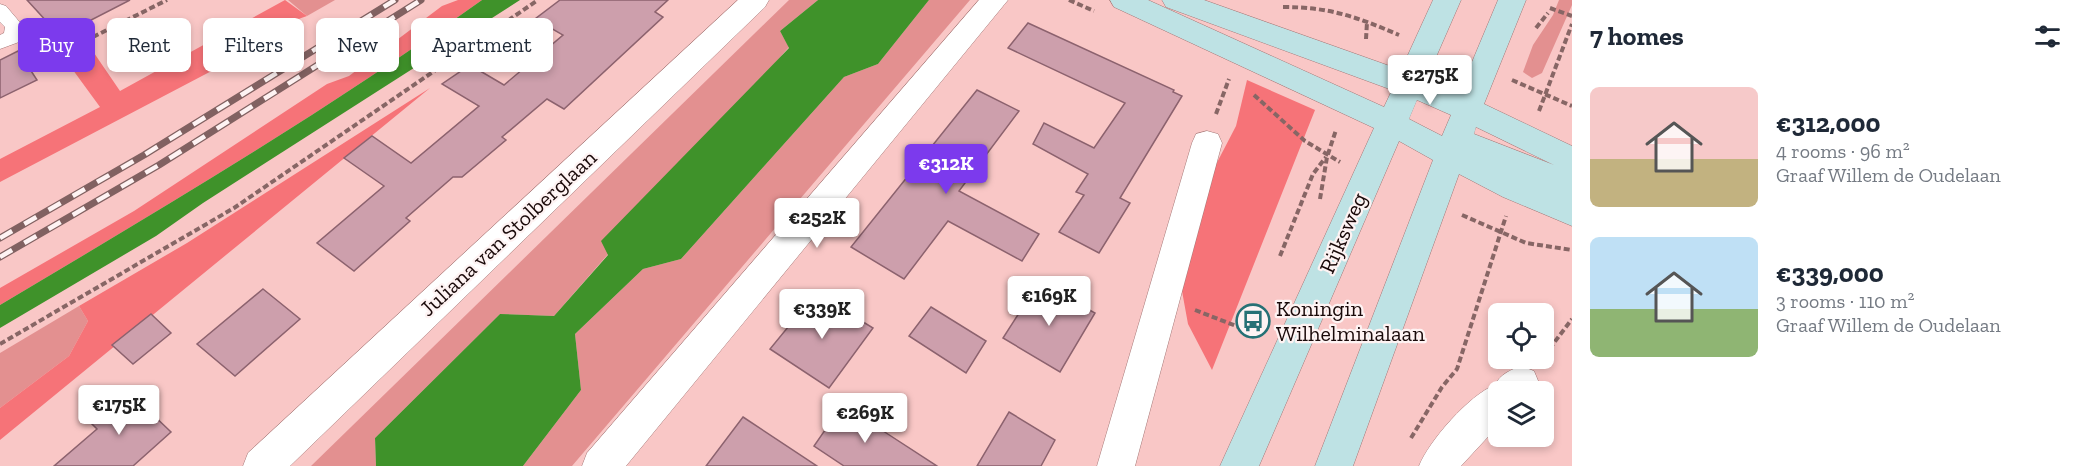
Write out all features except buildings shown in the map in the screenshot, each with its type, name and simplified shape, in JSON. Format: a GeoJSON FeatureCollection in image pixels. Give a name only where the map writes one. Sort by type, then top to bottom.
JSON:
{"type":"FeatureCollection","features":[{"type":"Feature","properties":{"kind":"main road"},"geometry":{"type":"LineString","coordinates":[[1124,0],[1391,123],[1453,148],[1521,164],[1572,186]]}},
{"type":"Feature","properties":{"kind":"main road"},"geometry":{"type":"LineString","coordinates":[[1176,0],[1408,84],[1467,109],[1572,160]]}},
{"type":"Feature","properties":{"kind":"main road","name":"Rijksweg"},"geometry":{"type":"LineString","coordinates":[[1239,466],[1447,0]]}},
{"type":"Feature","properties":{"kind":"main road"},"geometry":{"type":"LineString","coordinates":[[1334,466],[1467,109],[1512,0]]}},
{"type":"Feature","properties":{"kind":"main road"},"geometry":{"type":"LineString","coordinates":[[1453,148],[1514,188],[1572,213]]}},
{"type":"Feature","properties":{"kind":"street","name":"Juliana van Stolberglaan"},"geometry":{"type":"LineString","coordinates":[[262,466],[755,0]]}},
{"type":"Feature","properties":{"kind":"street"},"geometry":{"type":"LineString","coordinates":[[601,466],[994,0]]}},
{"type":"Feature","properties":{"kind":"street"},"geometry":{"type":"LineString","coordinates":[[1116,466],[1207,143]]}},
{"type":"Feature","properties":{"kind":"street"},"geometry":{"type":"LineString","coordinates":[[1422,457],[1455,443],[1488,412]]}},
{"type":"Feature","properties":{"kind":"lane"},"geometry":{"type":"LineString","coordinates":[[0,10],[14,26],[7,40]]}},
{"type":"Feature","properties":{"kind":"path"},"geometry":{"type":"LineString","coordinates":[[7,40],[93,37],[167,0]]}},
{"type":"Feature","properties":{"kind":"path"},"geometry":{"type":"LineString","coordinates":[[0,344],[234,208],[538,0]]}},
{"type":"Feature","properties":{"kind":"path"},"geometry":{"type":"LineString","coordinates":[[1550,8],[1572,16]]}},
{"type":"Feature","properties":{"kind":"path"},"geometry":{"type":"LineString","coordinates":[[1545,93],[1572,24]]}},
{"type":"Feature","properties":{"kind":"path"},"geometry":{"type":"LineString","coordinates":[[1207,143],[1230,75]]}},
{"type":"Feature","properties":{"kind":"path"},"geometry":{"type":"LineString","coordinates":[[1280,256],[1313,174],[1327,157]]}},
{"type":"Feature","properties":{"kind":"path"},"geometry":{"type":"LineString","coordinates":[[1422,457],[1415,430],[1442,387],[1457,369],[1491,258],[1502,233],[1526,243],[1572,250]]}},
{"type":"Feature","properties":{"kind":"path"},"geometry":{"type":"LineString","coordinates":[[1163,298],[1249,331]]}},
{"type":"Feature","properties":{"kind":"path"},"geometry":{"type":"LineString","coordinates":[[1520,381],[1568,327],[1572,318]]}},
{"type":"Feature","properties":{"kind":"shaded area"},"geometry":{"type":"Polygon","coordinates":[[[285,0],[307,16],[302,18],[252,18],[285,0]]]}},
{"type":"Feature","properties":{"kind":"shaded area"},"geometry":{"type":"Polygon","coordinates":[[[288,0],[335,0],[307,16],[288,0]]]}},
{"type":"Feature","properties":{"kind":"shaded area"},"geometry":{"type":"Polygon","coordinates":[[[458,0],[482,0],[456,18],[426,18],[442,6],[458,0]]]}},
{"type":"Feature","properties":{"kind":"shaded area"},"geometry":{"type":"Polygon","coordinates":[[[482,0],[520,0],[492,18],[456,18],[482,0]]]}},
{"type":"Feature","properties":{"kind":"shaded area"},"geometry":{"type":"Polygon","coordinates":[[[789,0],[818,0],[780,31],[789,47],[554,316],[500,314],[375,438],[376,466],[311,466],[789,0]]]}},
{"type":"Feature","properties":{"kind":"shaded area"},"geometry":{"type":"Polygon","coordinates":[[[818,0],[929,0],[878,64],[844,77],[681,259],[643,269],[575,334],[581,390],[523,466],[376,466],[375,438],[500,314],[554,316],[608,255],[601,241],[789,48],[780,31],[818,0]]]}},
{"type":"Feature","properties":{"kind":"shaded area"},"geometry":{"type":"Polygon","coordinates":[[[929,0],[970,0],[572,466],[523,466],[581,390],[575,334],[643,269],[681,259],[844,77],[878,64],[929,0]]]}},
{"type":"Feature","properties":{"kind":"shaded area"},"geometry":{"type":"Polygon","coordinates":[[[1559,0],[1572,0],[1572,5],[1542,73],[1532,78],[1523,72],[1533,45],[1553,15],[1559,0]]]}},
{"type":"Feature","properties":{"kind":"shaded area"},"geometry":{"type":"Polygon","coordinates":[[[411,29],[411,49],[399,57],[399,38],[411,29]]]}},
{"type":"Feature","properties":{"kind":"shaded area"},"geometry":{"type":"Polygon","coordinates":[[[203,45],[203,72],[210,72],[0,182],[0,159],[100,107],[74,72],[95,72],[95,54],[120,91],[154,72],[191,72],[191,52],[203,45]]]}},
{"type":"Feature","properties":{"kind":"shaded area"},"geometry":{"type":"Polygon","coordinates":[[[411,49],[411,70],[203,203],[156,236],[0,328],[0,305],[183,195],[377,72],[399,72],[399,57],[411,49]]]}},
{"type":"Feature","properties":{"kind":"shaded area"},"geometry":{"type":"Polygon","coordinates":[[[354,72],[377,72],[183,195],[0,305],[0,288],[134,211],[327,84],[354,72]]]}},
{"type":"Feature","properties":{"kind":"shaded area"},"geometry":{"type":"Polygon","coordinates":[[[1247,80],[1315,110],[1212,370],[1188,324],[1180,280],[1211,174],[1236,126],[1247,80]]]}},
{"type":"Feature","properties":{"kind":"shaded area"},"geometry":{"type":"Polygon","coordinates":[[[430,88],[0,440],[0,408],[69,356],[88,321],[79,306],[187,243],[430,88]]]}},
{"type":"Feature","properties":{"kind":"shaded area"},"geometry":{"type":"Polygon","coordinates":[[[79,306],[88,321],[69,356],[0,408],[0,353],[79,306]]]}},
{"type":"Feature","properties":{"kind":"railway"},"geometry":{"type":"LineString","coordinates":[[0,238],[144,155],[395,0]]}},
{"type":"Feature","properties":{"kind":"railway"},"geometry":{"type":"LineString","coordinates":[[0,257],[159,165],[421,0]]}},
{"type":"Feature","properties":{"kind":"place","name":"Koningin Wilhelminalaan"},"geometry":{"type":"Point","coordinates":[1253,321]}}]}
